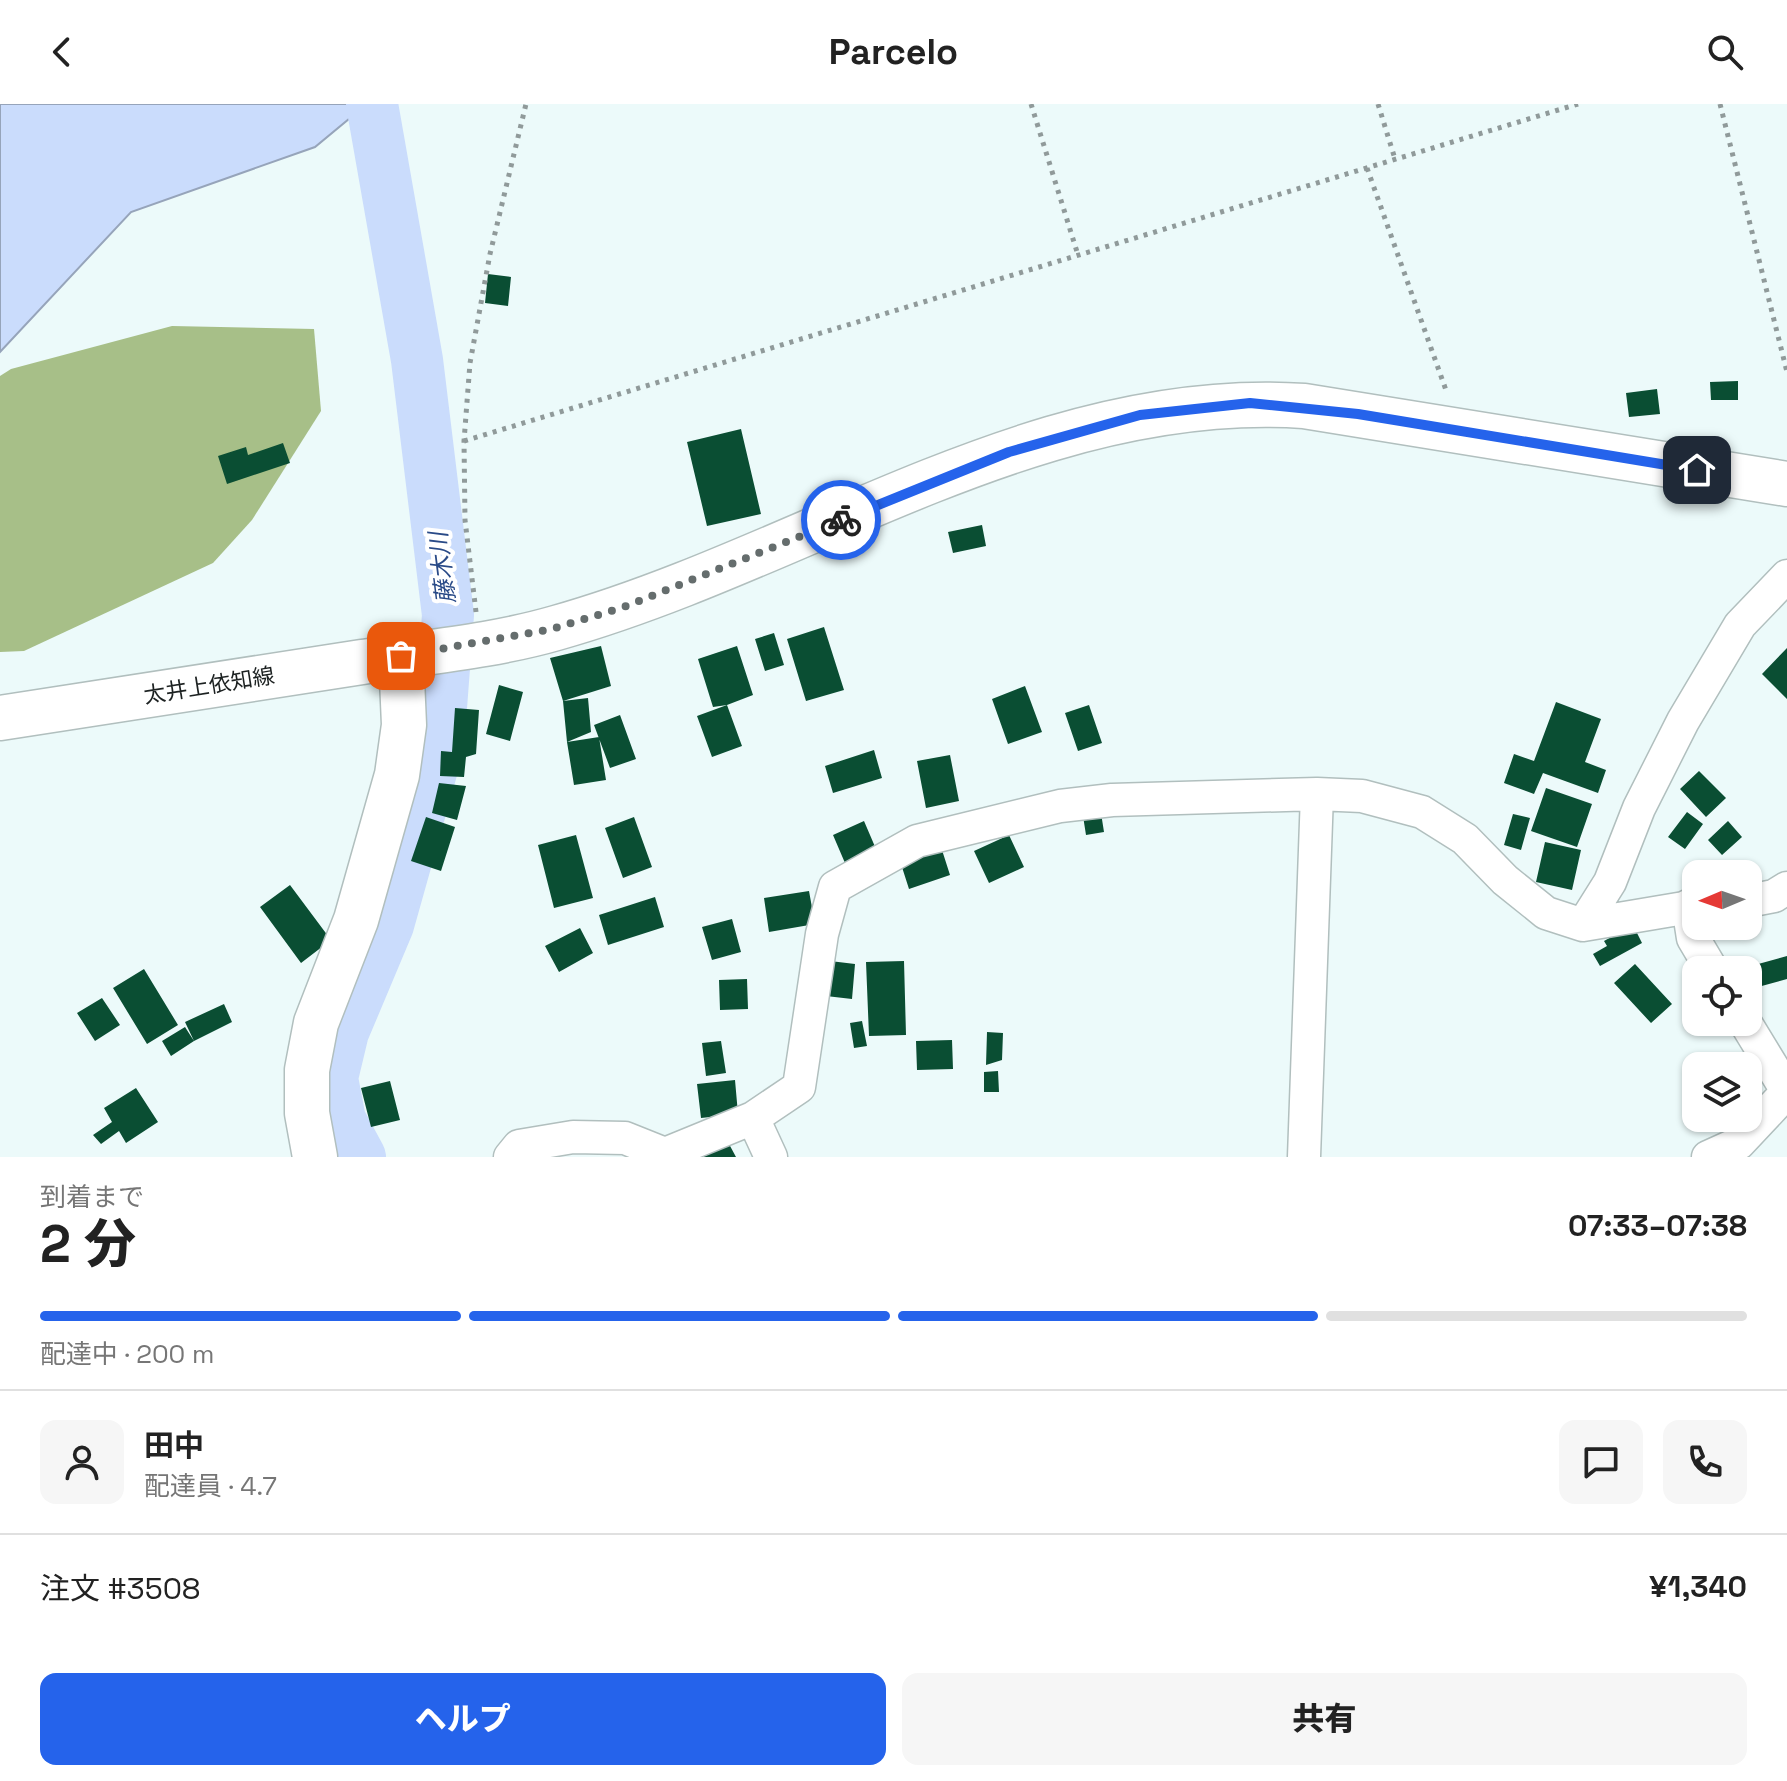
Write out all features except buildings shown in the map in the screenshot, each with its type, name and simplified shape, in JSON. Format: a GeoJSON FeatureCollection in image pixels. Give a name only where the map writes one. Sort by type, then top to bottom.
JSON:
{"type":"FeatureCollection","features":[{"type":"Feature","properties":{"kind":"main road","name":"太井上依知線"},"geometry":{"type":"LineString","coordinates":[[0,718],[439,650],[552,629],[624,607],[1009,452],[1140,415],[1250,403],[1304,406],[1787,484]]}},
{"type":"Feature","properties":{"kind":"main road"},"geometry":{"type":"LineString","coordinates":[[315,1157],[307,1113],[307,1070],[316,1023],[356,920],[397,775],[404,725],[439,650]]}},
{"type":"Feature","properties":{"kind":"street"},"geometry":{"type":"LineString","coordinates":[[1583,925],[1610,882],[1639,808],[1683,721],[1740,625],[1787,576]]}},
{"type":"Feature","properties":{"kind":"street"},"geometry":{"type":"LineString","coordinates":[[1304,1157],[1317,794]]}},
{"type":"Feature","properties":{"kind":"street"},"geometry":{"type":"LineString","coordinates":[[510,1157],[519,1146],[573,1137],[625,1138],[665,1154],[753,1118],[799,1087],[822,934],[835,887],[917,841],[1060,806],[1112,800],[1317,794],[1362,796],[1422,812],[1465,839],[1505,880],[1546,913],[1583,925],[1682,908]]}},
{"type":"Feature","properties":{"kind":"street"},"geometry":{"type":"LineString","coordinates":[[1762,898],[1774,896],[1787,888]]}},
{"type":"Feature","properties":{"kind":"street"},"geometry":{"type":"LineString","coordinates":[[1708,1157],[1739,1143],[1787,1091],[1754,1036]]}},
{"type":"Feature","properties":{"kind":"street"},"geometry":{"type":"LineString","coordinates":[[753,1118],[771,1157]]}},
{"type":"Feature","properties":{"kind":"path"},"geometry":{"type":"LineString","coordinates":[[439,650],[465,520],[464,441],[470,363],[490,254],[526,104]]}},
{"type":"Feature","properties":{"kind":"path"},"geometry":{"type":"LineString","coordinates":[[1031,104],[1078,255]]}},
{"type":"Feature","properties":{"kind":"path"},"geometry":{"type":"LineString","coordinates":[[1378,104],[1395,159]]}},
{"type":"Feature","properties":{"kind":"path"},"geometry":{"type":"LineString","coordinates":[[464,441],[1578,104]]}},
{"type":"Feature","properties":{"kind":"path"},"geometry":{"type":"LineString","coordinates":[[1720,104],[1787,372]]}},
{"type":"Feature","properties":{"kind":"path"},"geometry":{"type":"LineString","coordinates":[[1367,168],[1461,431]]}},
{"type":"Feature","properties":{"kind":"green space"},"geometry":{"type":"Polygon","coordinates":[[[172,326],[314,329],[321,411],[252,520],[213,563],[24,651],[0,652],[0,376],[11,369],[172,326]]]}},
{"type":"Feature","properties":{"kind":"water"},"geometry":{"type":"Polygon","coordinates":[[[0,104],[367,104],[315,147],[131,212],[0,352],[0,104]]]}},
{"type":"Feature","properties":{"kind":"waterway","name":"藤木川"},"geometry":{"type":"LineString","coordinates":[[360,1157],[340,1120],[332,1078],[343,1032],[388,925],[438,747],[448,615],[417,360],[372,104]]}},
{"type":"Feature","properties":{"kind":"way so far"},"geometry":{"type":"LineString","coordinates":[[401,656],[552,629],[624,607],[841,520]]}},
{"type":"Feature","properties":{"kind":"route"},"geometry":{"type":"LineString","coordinates":[[841,520],[1009,452],[1140,415],[1189,407],[1250,403],[1304,406],[1358,414],[1697,470]]}}]}
